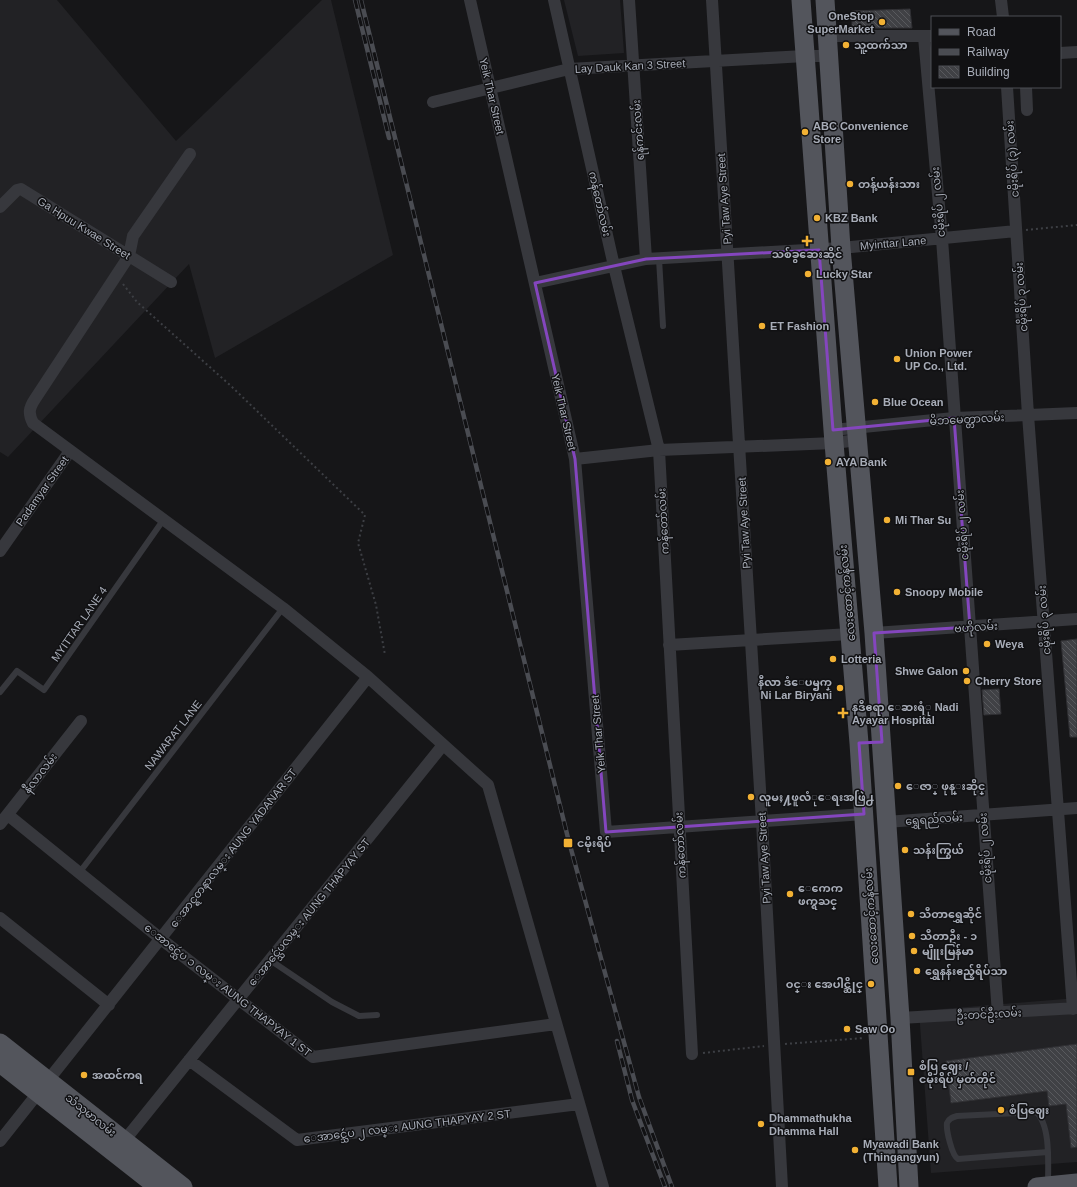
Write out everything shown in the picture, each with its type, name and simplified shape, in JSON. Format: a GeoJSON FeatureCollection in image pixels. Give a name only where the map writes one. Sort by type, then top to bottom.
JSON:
{"type":"FeatureCollection","features":[{"type":"Feature","properties":{"kind":"main road","name":"လေးထောင့်ကန်လမ်း"},"geometry":{"type":"LineString","coordinates":[[801,0],[833,436],[859,743],[888,1187]]}},
{"type":"Feature","properties":{"kind":"main road","name":"လေးထောင့်ကန်လမ်း"},"geometry":{"type":"LineString","coordinates":[[825,0],[829,36],[840,248],[858,434],[882,742],[886,822],[900,1018],[909,1187]]}},
{"type":"Feature","properties":{"kind":"main road"},"geometry":{"type":"LineString","coordinates":[[850,634],[874,633]]}},
{"type":"Feature","properties":{"kind":"main road"},"geometry":{"type":"LineString","coordinates":[[859,743],[882,742]]}},
{"type":"Feature","properties":{"kind":"main road","name":"သံသုမာလမ်း"},"geometry":{"type":"LineString","coordinates":[[0,1043],[44,1087],[119,1148],[158,1187]]}},
{"type":"Feature","properties":{"kind":"main road","name":"သံသုမာလမ်း"},"geometry":{"type":"LineString","coordinates":[[0,1063],[44,1087]]}},
{"type":"Feature","properties":{"kind":"main road","name":"သံသုမာလမ်း"},"geometry":{"type":"LineString","coordinates":[[119,1148],[183,1187]]}},
{"type":"Feature","properties":{"kind":"main road"},"geometry":{"type":"LineString","coordinates":[[1043,1187],[1077,1183]]}},
{"type":"Feature","properties":{"kind":"street","name":"Yeik Thar Street"},"geometry":{"type":"LineString","coordinates":[[470,0],[575,459],[606,832],[679,827]]}},
{"type":"Feature","properties":{"kind":"street","name":"ကန်တော်လမ်း"},"geometry":{"type":"LineString","coordinates":[[554,0],[614,266],[659,450],[692,1054]]}},
{"type":"Feature","properties":{"kind":"street","name":"ရန်ကင်းလမ်း"},"geometry":{"type":"LineString","coordinates":[[629,0],[646,260]]}},
{"type":"Feature","properties":{"kind":"street","name":"Pyi Taw Aye Street"},"geometry":{"type":"LineString","coordinates":[[712,0],[762,822],[773,1045],[782,1187]]}},
{"type":"Feature","properties":{"kind":"street"},"geometry":{"type":"LineString","coordinates":[[1001,0],[1002,16]]}},
{"type":"Feature","properties":{"kind":"street"},"geometry":{"type":"LineString","coordinates":[[829,36],[928,37]]}},
{"type":"Feature","properties":{"kind":"street","name":"ငမိုးရိပ် ၂ လမ်း"},"geometry":{"type":"LineString","coordinates":[[928,37],[931,80]]}},
{"type":"Feature","properties":{"kind":"street"},"geometry":{"type":"LineString","coordinates":[[1061,53],[1077,52]]}},
{"type":"Feature","properties":{"kind":"street","name":"Lay Dauk Kan 3 Street"},"geometry":{"type":"LineString","coordinates":[[433,102],[569,69],[805,56],[830,56]]}},
{"type":"Feature","properties":{"kind":"street","name":"ငမိုးရိပ် ၂ လမ်း"},"geometry":{"type":"LineString","coordinates":[[932,88],[982,816],[998,1014]]}},
{"type":"Feature","properties":{"kind":"street","name":"ငမိုးရိပ် (၃) လမ်း"},"geometry":{"type":"LineString","coordinates":[[1007,88],[1016,231]]}},
{"type":"Feature","properties":{"kind":"street"},"geometry":{"type":"LineString","coordinates":[[1026,88],[1027,110]]}},
{"type":"Feature","properties":{"kind":"street"},"geometry":{"type":"LineString","coordinates":[[190,154],[133,236],[129,256],[117,278],[30,407],[29,415],[33,423],[284,608],[368,677],[488,785],[603,1187]]}},
{"type":"Feature","properties":{"kind":"street","name":"Ga Hpuu Kwae Street"},"geometry":{"type":"LineString","coordinates":[[0,207],[17,190],[22,189],[171,282]]}},
{"type":"Feature","properties":{"kind":"street","name":"Myinttar Lane"},"geometry":{"type":"LineString","coordinates":[[535,283],[646,260],[819,250],[1016,231]]}},
{"type":"Feature","properties":{"kind":"street","name":"ငမိုးရိပ် ၃ လမ်း"},"geometry":{"type":"LineString","coordinates":[[1016,231],[1028,415],[1075,1008]]}},
{"type":"Feature","properties":{"kind":"street","name":"မိဘမေတ္တာလမ်း"},"geometry":{"type":"LineString","coordinates":[[575,459],[659,450],[739,447],[858,434],[954,418],[1077,413]]}},
{"type":"Feature","properties":{"kind":"street","name":"Padamyar Street"},"geometry":{"type":"LineString","coordinates":[[0,551],[70,451]]}},
{"type":"Feature","properties":{"kind":"street","name":"ဗဟိုလမ်း"},"geometry":{"type":"LineString","coordinates":[[874,633],[1077,619]]}},
{"type":"Feature","properties":{"kind":"street"},"geometry":{"type":"LineString","coordinates":[[669,645],[850,634]]}},
{"type":"Feature","properties":{"kind":"street","name":"ေအာင္ရတနာလမ္း AUNG YADANAR ST"},"geometry":{"type":"LineString","coordinates":[[0,1142],[368,677]]}},
{"type":"Feature","properties":{"kind":"street","name":"နီလာလမ်း"},"geometry":{"type":"LineString","coordinates":[[4,820],[81,721]]}},
{"type":"Feature","properties":{"kind":"street","name":"ေအာင္သေဴပလမ္း AUNG THAPYAY ST"},"geometry":{"type":"LineString","coordinates":[[119,1148],[443,745]]}},
{"type":"Feature","properties":{"kind":"street","name":"ရွှေရည်လမ်း"},"geometry":{"type":"LineString","coordinates":[[886,822],[1077,808]]}},
{"type":"Feature","properties":{"kind":"street"},"geometry":{"type":"LineString","coordinates":[[679,827],[864,814]]}},
{"type":"Feature","properties":{"kind":"street","name":"ေအာင္သေဴပ ၁ လမ္း AUNG THAPYAY 1 ST"},"geometry":{"type":"LineString","coordinates":[[4,820],[79,873],[313,1057],[556,1024]]}},
{"type":"Feature","properties":{"kind":"street"},"geometry":{"type":"LineString","coordinates":[[0,918],[109,1005]]}},
{"type":"Feature","properties":{"kind":"street","name":"ဦးတင်ဦးလမ်း"},"geometry":{"type":"LineString","coordinates":[[900,1018],[998,1014],[1075,1008]]}},
{"type":"Feature","properties":{"kind":"street","name":"ေအာင္သေဴပ ၂ လမ္း AUNG THAPYAY 2 ST"},"geometry":{"type":"LineString","coordinates":[[189,1060],[297,1140],[579,1104]]}},
{"type":"Feature","properties":{"kind":"lane"},"geometry":{"type":"LineString","coordinates":[[658,259],[663,326]]}},
{"type":"Feature","properties":{"kind":"lane","name":"MYITTAR LANE 4"},"geometry":{"type":"LineString","coordinates":[[0,692],[16,671],[44,690],[164,519]]}},
{"type":"Feature","properties":{"kind":"lane","name":"NAWARAT LANE"},"geometry":{"type":"LineString","coordinates":[[79,873],[284,608]]}},
{"type":"Feature","properties":{"kind":"lane"},"geometry":{"type":"LineString","coordinates":[[270,960],[332,1002],[359,1016],[377,1015]]}},
{"type":"Feature","properties":{"kind":"lane"},"geometry":{"type":"LineString","coordinates":[[1043,1187],[1048,1152],[1044,1120],[1036,1112],[957,1116],[950,1118],[947,1123],[952,1153],[958,1159],[1048,1152]]}},
{"type":"Feature","properties":{"kind":"path"},"geometry":{"type":"LineString","coordinates":[[1016,231],[1077,225]]}},
{"type":"Feature","properties":{"kind":"path"},"geometry":{"type":"LineString","coordinates":[[117,278],[137,302],[231,386],[365,515],[358,543],[376,605],[385,655]]}},
{"type":"Feature","properties":{"kind":"path"},"geometry":{"type":"LineString","coordinates":[[692,1054],[773,1045],[866,1038]]}},
{"type":"Feature","properties":{"kind":"highlighted area"},"geometry":{"type":"Polygon","coordinates":[[[819,250],[833,430],[954,418],[970,627],[874,633],[882,742],[859,743],[864,814],[606,832],[575,459],[535,283],[646,259],[819,250]]]}},
{"type":"Feature","properties":{"kind":"shaded area"},"geometry":{"type":"Polygon","coordinates":[[[0,0],[57,0],[176,141],[322,0],[331,0],[393,255],[215,358],[189,264],[8,457],[0,452],[0,0]]]}},
{"type":"Feature","properties":{"kind":"shaded area"},"geometry":{"type":"Polygon","coordinates":[[[564,0],[620,0],[624,53],[578,56],[564,0]]]}},
{"type":"Feature","properties":{"kind":"shaded area","name":"စံပြဈေး"},"geometry":{"type":"Polygon","coordinates":[[[1077,998],[1077,1162],[931,1173],[919,1011],[1077,998]]]}},
{"type":"Feature","properties":{"kind":"building","name":"OneStop SuperMarket"},"geometry":{"type":"Polygon","coordinates":[[[910,9],[912,28],[852,28],[852,11],[910,9]]]}},
{"type":"Feature","properties":{"kind":"building"},"geometry":{"type":"Polygon","coordinates":[[[1077,639],[1077,737],[1070,737],[1061,641],[1077,639]]]}},
{"type":"Feature","properties":{"kind":"building"},"geometry":{"type":"Polygon","coordinates":[[[999,689],[1001,714],[984,715],[982,690],[999,689]]]}},
{"type":"Feature","properties":{"kind":"building"},"geometry":{"type":"Polygon","coordinates":[[[1077,1044],[1077,1147],[1071,1148],[1066,1104],[1049,1106],[1047,1091],[951,1103],[946,1061],[1077,1044]]]}},
{"type":"Feature","properties":{"kind":"railway"},"geometry":{"type":"LineString","coordinates":[[355,0],[389,138]]}},
{"type":"Feature","properties":{"kind":"railway"},"geometry":{"type":"LineString","coordinates":[[361,0],[568,838],[639,1097],[672,1187]]}},
{"type":"Feature","properties":{"kind":"railway"},"geometry":{"type":"LineString","coordinates":[[617,1041],[632,1100],[665,1187]]}},
{"type":"Feature","properties":{"kind":"place","name":"OneStop SuperMarket"},"geometry":{"type":"Point","coordinates":[882,22]}},
{"type":"Feature","properties":{"kind":"place","name":"သူ့ထက်သာ"},"geometry":{"type":"Point","coordinates":[846,45]}},
{"type":"Feature","properties":{"kind":"place","name":"ABC Convenience Store"},"geometry":{"type":"Point","coordinates":[805,132]}},
{"type":"Feature","properties":{"kind":"place","name":"တန့်ယန်းသား"},"geometry":{"type":"Point","coordinates":[850,184]}},
{"type":"Feature","properties":{"kind":"place","name":"KBZ Bank"},"geometry":{"type":"Point","coordinates":[817,218]}},
{"type":"Feature","properties":{"kind":"place","name":"သစ်ခွဆေးဆိုင်"},"geometry":{"type":"Point","coordinates":[807,241]}},
{"type":"Feature","properties":{"kind":"place","name":"Lucky Star"},"geometry":{"type":"Point","coordinates":[808,274]}},
{"type":"Feature","properties":{"kind":"place","name":"ET Fashion"},"geometry":{"type":"Point","coordinates":[762,326]}},
{"type":"Feature","properties":{"kind":"place","name":"Union Power UP Co., Ltd."},"geometry":{"type":"Point","coordinates":[897,359]}},
{"type":"Feature","properties":{"kind":"place","name":"Blue Ocean"},"geometry":{"type":"Point","coordinates":[875,402]}},
{"type":"Feature","properties":{"kind":"place","name":"AYA Bank"},"geometry":{"type":"Point","coordinates":[828,462]}},
{"type":"Feature","properties":{"kind":"place","name":"Mi Thar Su"},"geometry":{"type":"Point","coordinates":[887,520]}},
{"type":"Feature","properties":{"kind":"place","name":"Snoopy Mobile"},"geometry":{"type":"Point","coordinates":[897,592]}},
{"type":"Feature","properties":{"kind":"place","name":"Weya"},"geometry":{"type":"Point","coordinates":[987,644]}},
{"type":"Feature","properties":{"kind":"place","name":"Lotteria"},"geometry":{"type":"Point","coordinates":[833,659]}},
{"type":"Feature","properties":{"kind":"place","name":"Shwe Galon"},"geometry":{"type":"Point","coordinates":[966,671]}},
{"type":"Feature","properties":{"kind":"place","name":"Cherry Store"},"geometry":{"type":"Point","coordinates":[967,681]}},
{"type":"Feature","properties":{"kind":"place","name":"နီလာ ဒံေပၝက္ Ni Lar Biryani"},"geometry":{"type":"Point","coordinates":[840,688]}},
{"type":"Feature","properties":{"kind":"place","name":"နဒီဧရာ ေဆးရံု Nadi Ayayar Hospital"},"geometry":{"type":"Point","coordinates":[843,713]}},
{"type":"Feature","properties":{"kind":"place","name":"ေဇာ္ ဖုန္းဆိုင္"},"geometry":{"type":"Point","coordinates":[898,786]}},
{"type":"Feature","properties":{"kind":"place","name":"လူမႈ႔ဖူလံုေရးအဖြဲ႕"},"geometry":{"type":"Point","coordinates":[751,797]}},
{"type":"Feature","properties":{"kind":"place","name":"ငမိုးရိပ်"},"geometry":{"type":"Point","coordinates":[568,843]}},
{"type":"Feature","properties":{"kind":"place","name":"သန်းကြွယ်"},"geometry":{"type":"Point","coordinates":[905,850]}},
{"type":"Feature","properties":{"kind":"place","name":"ေကေက ဖက္ရႀင္"},"geometry":{"type":"Point","coordinates":[790,894]}},
{"type":"Feature","properties":{"kind":"place","name":"သီတာရွှေဆိုင်"},"geometry":{"type":"Point","coordinates":[911,914]}},
{"type":"Feature","properties":{"kind":"place","name":"သီတာဦး - ၁"},"geometry":{"type":"Point","coordinates":[912,936]}},
{"type":"Feature","properties":{"kind":"place","name":"မျိူးမြန်မာ"},"geometry":{"type":"Point","coordinates":[914,951]}},
{"type":"Feature","properties":{"kind":"place","name":"ရွှေနန်းဧည့်ရိပ်သာ"},"geometry":{"type":"Point","coordinates":[917,971]}},
{"type":"Feature","properties":{"kind":"place","name":"ဝင္း အေပါင္ဆိုင္"},"geometry":{"type":"Point","coordinates":[871,984]}},
{"type":"Feature","properties":{"kind":"place","name":"Saw Oo"},"geometry":{"type":"Point","coordinates":[847,1029]}},
{"type":"Feature","properties":{"kind":"place","name":"စံပြ ဈေး / ငမိုးရိပ် မှတ်တိုင်"},"geometry":{"type":"Point","coordinates":[911,1072]}},
{"type":"Feature","properties":{"kind":"place","name":"အထင်ကရ"},"geometry":{"type":"Point","coordinates":[84,1075]}},
{"type":"Feature","properties":{"kind":"place","name":"စံပြဈေး"},"geometry":{"type":"Point","coordinates":[1001,1110]}},
{"type":"Feature","properties":{"kind":"place","name":"Dhammathukha Dhamma Hall"},"geometry":{"type":"Point","coordinates":[761,1124]}},
{"type":"Feature","properties":{"kind":"place","name":"Myawadi Bank (Thingangyun)"},"geometry":{"type":"Point","coordinates":[855,1150]}}]}
